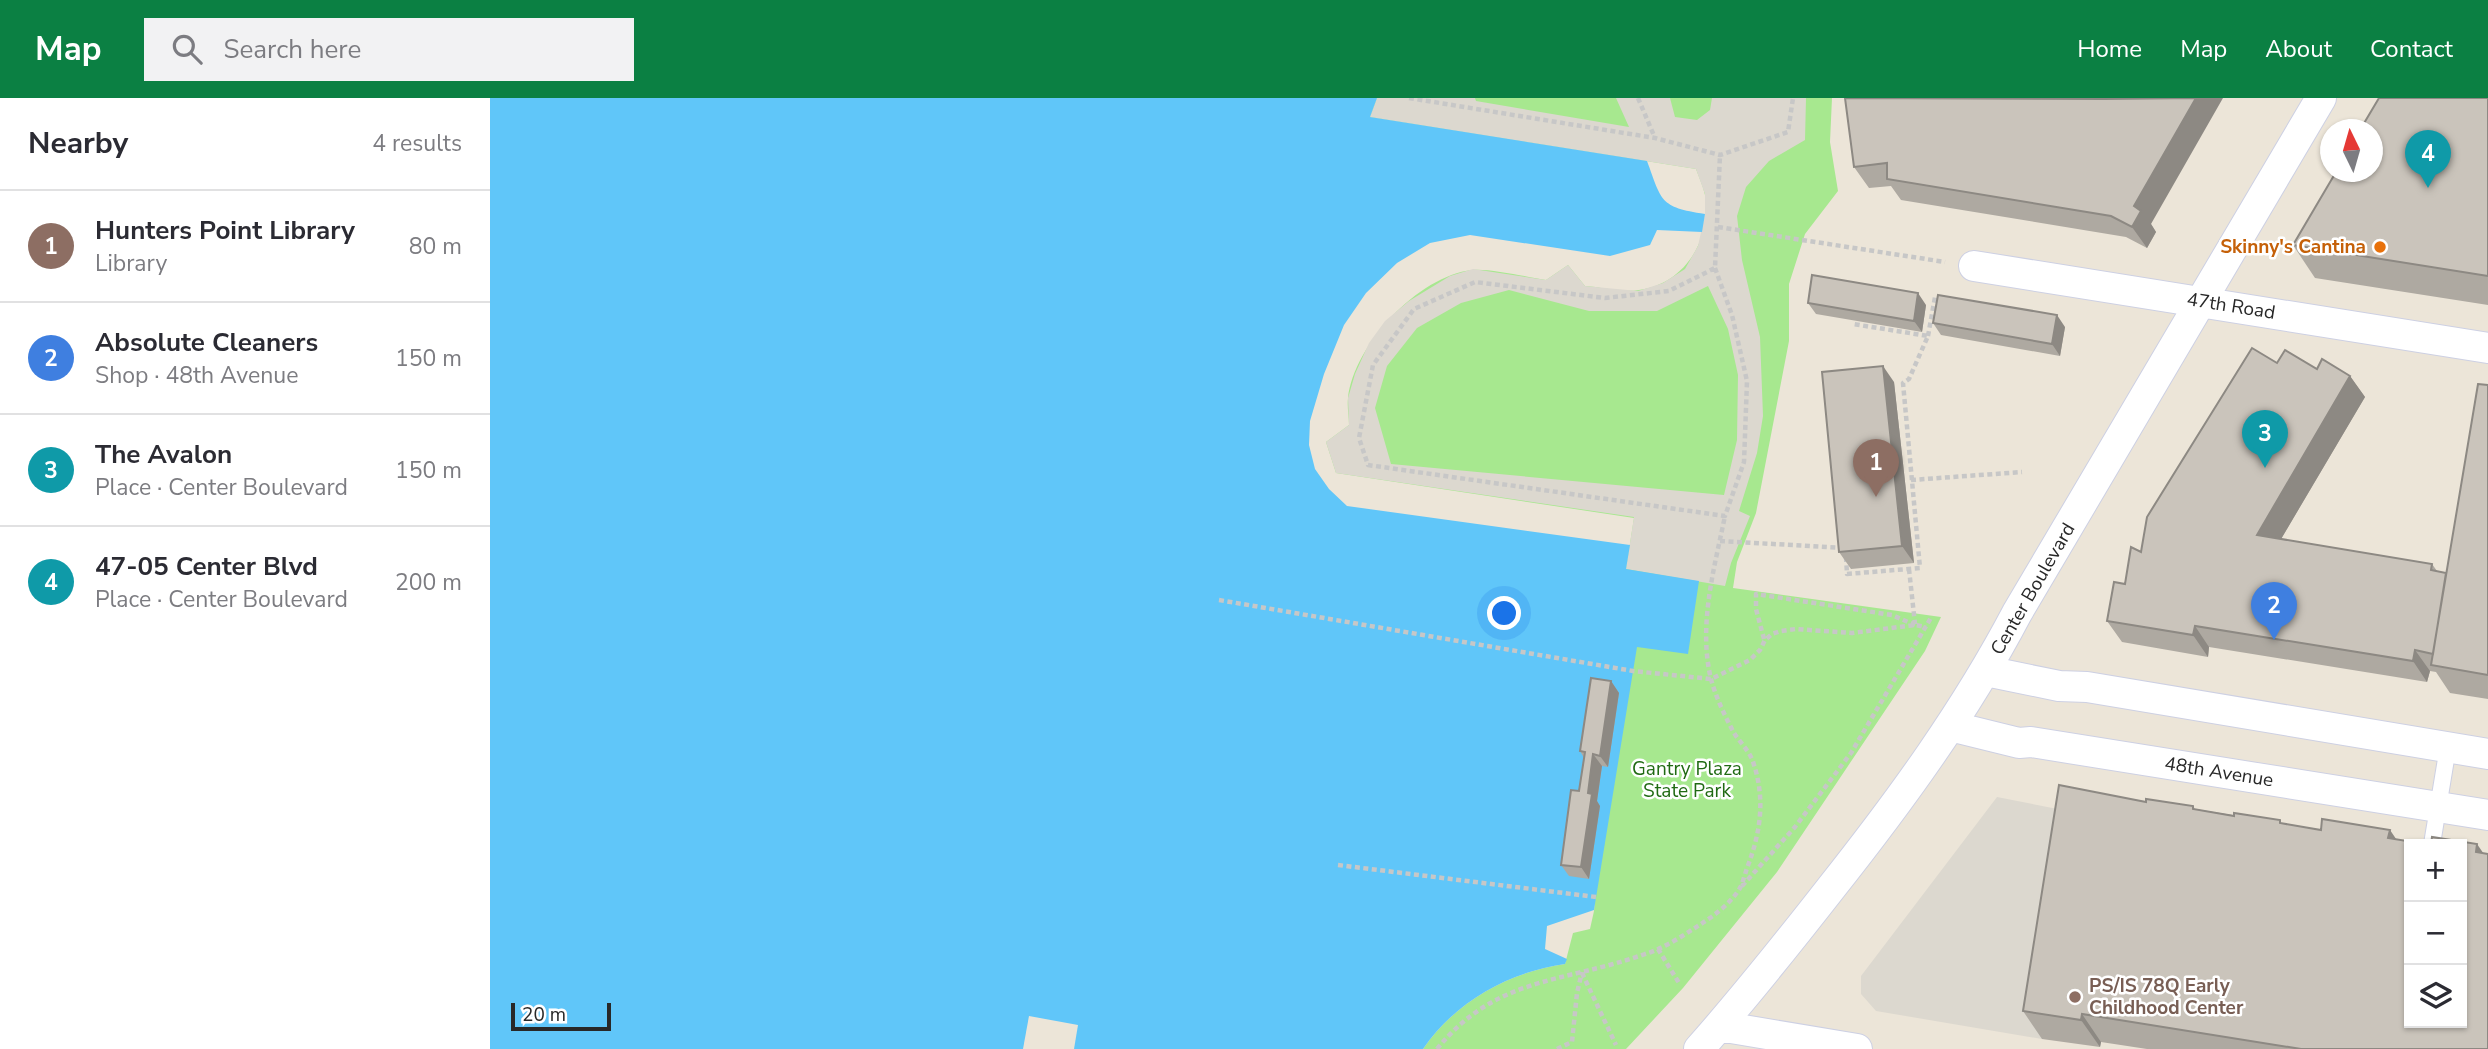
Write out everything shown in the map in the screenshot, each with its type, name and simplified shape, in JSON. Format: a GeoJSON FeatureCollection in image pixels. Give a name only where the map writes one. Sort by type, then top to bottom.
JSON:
{"type":"FeatureCollection","features":[{"type":"Feature","properties":{"kind":"street","name":"Center Boulevard"},"geometry":{"type":"LineString","coordinates":[[1699,1049],[1747,995],[1868,842],[1924,766],[1986,671],[2017,613],[2322,98]]}},
{"type":"Feature","properties":{"kind":"street","name":"47th Road"},"geometry":{"type":"LineString","coordinates":[[1974,266],[2488,348]]}},
{"type":"Feature","properties":{"kind":"street"},"geometry":{"type":"LineString","coordinates":[[1986,671],[2059,686],[2087,687],[2488,754]]}},
{"type":"Feature","properties":{"kind":"street","name":"48th Avenue"},"geometry":{"type":"LineString","coordinates":[[1950,726],[2019,743],[2031,742],[2488,815]]}},
{"type":"Feature","properties":{"kind":"street"},"geometry":{"type":"LineString","coordinates":[[1719,1026],[1857,1049]]}},
{"type":"Feature","properties":{"kind":"lane"},"geometry":{"type":"LineString","coordinates":[[2433,839],[2448,747]]}},
{"type":"Feature","properties":{"kind":"path"},"geometry":{"type":"LineString","coordinates":[[1409,98],[1655,138],[1720,155],[1788,132],[1793,98]]}},
{"type":"Feature","properties":{"kind":"path"},"geometry":{"type":"LineString","coordinates":[[1638,98],[1655,138]]}},
{"type":"Feature","properties":{"kind":"path"},"geometry":{"type":"LineString","coordinates":[[1720,155],[1716,268],[1732,315],[1747,381],[1744,462],[1725,516],[1705,640],[1711,679],[1719,703],[1751,758],[1761,796],[1760,823],[1754,850],[1739,889]]}},
{"type":"Feature","properties":{"kind":"path"},"geometry":{"type":"LineString","coordinates":[[1718,227],[1974,266]]}},
{"type":"Feature","properties":{"kind":"path"},"geometry":{"type":"LineString","coordinates":[[1716,268],[1670,291],[1605,298],[1475,282],[1415,309],[1373,365],[1359,438],[1368,465],[1725,516]]}},
{"type":"Feature","properties":{"kind":"path"},"geometry":{"type":"LineString","coordinates":[[1844,535],[1847,575],[1920,568],[1903,383],[1909,379],[1928,336],[1936,297]]}},
{"type":"Feature","properties":{"kind":"path"},"geometry":{"type":"LineString","coordinates":[[1853,324],[1928,336]]}},
{"type":"Feature","properties":{"kind":"path"},"geometry":{"type":"LineString","coordinates":[[1912,480],[2022,472]]}},
{"type":"Feature","properties":{"kind":"path"},"geometry":{"type":"LineString","coordinates":[[1720,541],[1845,548]]}},
{"type":"Feature","properties":{"kind":"path"},"geometry":{"type":"LineString","coordinates":[[1909,569],[1915,625]]}},
{"type":"Feature","properties":{"kind":"path"},"geometry":{"type":"LineString","coordinates":[[1765,640],[1756,609],[1756,594],[1892,615],[1926,627]]}},
{"type":"Feature","properties":{"kind":"path"},"geometry":{"type":"LineString","coordinates":[[1219,600],[1633,671],[1711,679],[1750,660],[1765,640],[1781,631],[1796,629],[1852,633],[1915,625]]}},
{"type":"Feature","properties":{"kind":"path"},"geometry":{"type":"LineString","coordinates":[[1437,1049],[1467,1017],[1523,986],[1615,964],[1658,948],[1716,914],[1795,827],[1851,753],[1932,616]]}},
{"type":"Feature","properties":{"kind":"path"},"geometry":{"type":"LineString","coordinates":[[1338,865],[1597,897]]}},
{"type":"Feature","properties":{"kind":"path"},"geometry":{"type":"LineString","coordinates":[[1658,948],[1679,983]]}},
{"type":"Feature","properties":{"kind":"path"},"geometry":{"type":"LineString","coordinates":[[1582,972],[1616,1045]]}},
{"type":"Feature","properties":{"kind":"path"},"geometry":{"type":"LineString","coordinates":[[1557,1049],[1572,1042],[1582,972]]}},
{"type":"Feature","properties":{"kind":"green space","name":"Gantry Plaza State Park"},"geometry":{"type":"Polygon","coordinates":[[[1377,98],[1832,98],[1830,142],[1838,191],[1805,234],[1789,284],[1789,341],[1756,513],[1737,562],[1733,588],[1941,617],[1925,651],[1777,872],[1683,988],[1626,1049],[1423,1049],[1451,1017],[1485,992],[1524,974],[1565,964],[1573,933],[1590,929],[1594,911],[1626,569],[1634,518],[1336,473],[1326,442],[1349,425],[1348,398],[1362,356],[1392,316],[1431,285],[1451,275],[1472,270],[1498,271],[1546,280],[1568,265],[1585,286],[1626,291],[1655,286],[1670,279],[1692,257],[1704,228],[1704,192],[1696,169],[1370,117],[1377,98]]]}},
{"type":"Feature","properties":{"kind":"shaded area"},"geometry":{"type":"Polygon","coordinates":[[[1377,98],[1475,98],[1476,101],[1629,127],[1616,98],[1670,98],[1675,117],[1697,120],[1710,110],[1712,98],[1806,98],[1805,140],[1769,161],[1746,187],[1737,216],[1742,260],[1760,337],[1763,416],[1757,453],[1739,511],[1750,516],[1725,586],[1626,569],[1634,517],[1336,473],[1326,442],[1349,425],[1348,398],[1369,343],[1385,321],[1409,301],[1450,276],[1473,269],[1546,280],[1568,265],[1585,286],[1638,291],[1663,283],[1685,269],[1698,246],[1705,214],[1705,194],[1696,169],[1370,117],[1377,98]],[[1708,286],[1657,311],[1589,311],[1509,290],[1461,303],[1417,328],[1387,366],[1375,408],[1391,464],[1724,495],[1737,440],[1738,375],[1728,329],[1708,286]]]}},
{"type":"Feature","properties":{"kind":"shaded area"},"geometry":{"type":"Polygon","coordinates":[[[1997,797],[2078,813],[2042,1039],[1876,1011],[1861,994],[1861,976],[1997,797]]]}},
{"type":"Feature","properties":{"kind":"water"},"geometry":{"type":"Polygon","coordinates":[[[490,98],[1377,98],[1370,117],[1647,161],[1664,200],[1670,205],[1705,214],[1702,232],[1657,230],[1650,245],[1610,256],[1470,235],[1430,243],[1397,263],[1366,293],[1344,325],[1324,374],[1310,421],[1309,445],[1315,469],[1329,489],[1347,506],[1630,545],[1626,569],[1699,581],[1688,654],[1637,647],[1594,910],[1547,926],[1545,949],[1567,959],[1565,964],[1524,974],[1485,992],[1451,1017],[1423,1049],[490,1049],[490,98]]]}},
{"type":"Feature","properties":{"kind":"pier"},"geometry":{"type":"Polygon","coordinates":[[[1029,1016],[1078,1025],[1074,1049],[1023,1049],[1029,1016]]]}},
{"type":"Feature","properties":{"kind":"building"},"geometry":{"type":"Polygon","coordinates":[[[1845,98],[2196,98],[2134,206],[2141,211],[2132,227],[2111,216],[1887,179],[1887,163],[1854,167],[1845,98]]]}},
{"type":"Feature","properties":{"kind":"building"},"geometry":{"type":"Polygon","coordinates":[[[2379,98],[2488,98],[2488,276],[2293,245],[2330,182],[2383,182],[2383,119],[2367,119],[2379,98]]]}},
{"type":"Feature","properties":{"kind":"building"},"geometry":{"type":"Polygon","coordinates":[[[1812,275],[1918,293],[1914,321],[1808,303],[1812,275]]]}},
{"type":"Feature","properties":{"kind":"building"},"geometry":{"type":"Polygon","coordinates":[[[1938,295],[2057,315],[2052,344],[1933,323],[1938,295]]]}},
{"type":"Feature","properties":{"kind":"building"},"geometry":{"type":"Polygon","coordinates":[[[2252,348],[2277,363],[2285,350],[2317,369],[2322,359],[2350,376],[2257,535],[2432,564],[2431,570],[2446,573],[2433,654],[2415,650],[2413,661],[2195,626],[2193,635],[2107,621],[2114,582],[2125,584],[2131,547],[2141,552],[2147,517],[2252,348]]]}},
{"type":"Feature","properties":{"kind":"building"},"geometry":{"type":"Polygon","coordinates":[[[1883,366],[1902,546],[1839,552],[1822,372],[1883,366]]]}},
{"type":"Feature","properties":{"kind":"building"},"geometry":{"type":"Polygon","coordinates":[[[2478,384],[2488,385],[2488,675],[2431,665],[2478,384]]]}},
{"type":"Feature","properties":{"kind":"building"},"geometry":{"type":"Polygon","coordinates":[[[1591,678],[1611,681],[1600,756],[1593,754],[1588,793],[1592,794],[1581,867],[1561,865],[1571,790],[1579,791],[1585,752],[1580,751],[1591,678]]]}},
{"type":"Feature","properties":{"kind":"building"},"geometry":{"type":"Polygon","coordinates":[[[2059,785],[2146,802],[2146,799],[2193,806],[2193,809],[2234,816],[2234,813],[2280,820],[2280,823],[2321,830],[2322,819],[2390,830],[2388,838],[2404,841],[2404,1028],[2467,1028],[2467,842],[2477,844],[2476,852],[2488,854],[2488,1049],[2301,1049],[2082,1014],[2081,1020],[2023,1011],[2059,785]]]}},
{"type":"Feature","properties":{"kind":"place","name":"47-05 Center Blvd"},"geometry":{"type":"Point","coordinates":[2428,188]}},
{"type":"Feature","properties":{"kind":"place","name":"Skinny's Cantina"},"geometry":{"type":"Point","coordinates":[2380,247]}},
{"type":"Feature","properties":{"kind":"place","name":"The Avalon"},"geometry":{"type":"Point","coordinates":[2265,468]}},
{"type":"Feature","properties":{"kind":"place","name":"Hunters Point Library"},"geometry":{"type":"Point","coordinates":[1876,497]}},
{"type":"Feature","properties":{"kind":"place","name":"Absolute Cleaners"},"geometry":{"type":"Point","coordinates":[2274,640]}},
{"type":"Feature","properties":{"kind":"place","name":"PS/IS 78Q Early Childhood Center"},"geometry":{"type":"Point","coordinates":[2075,997]}}]}
